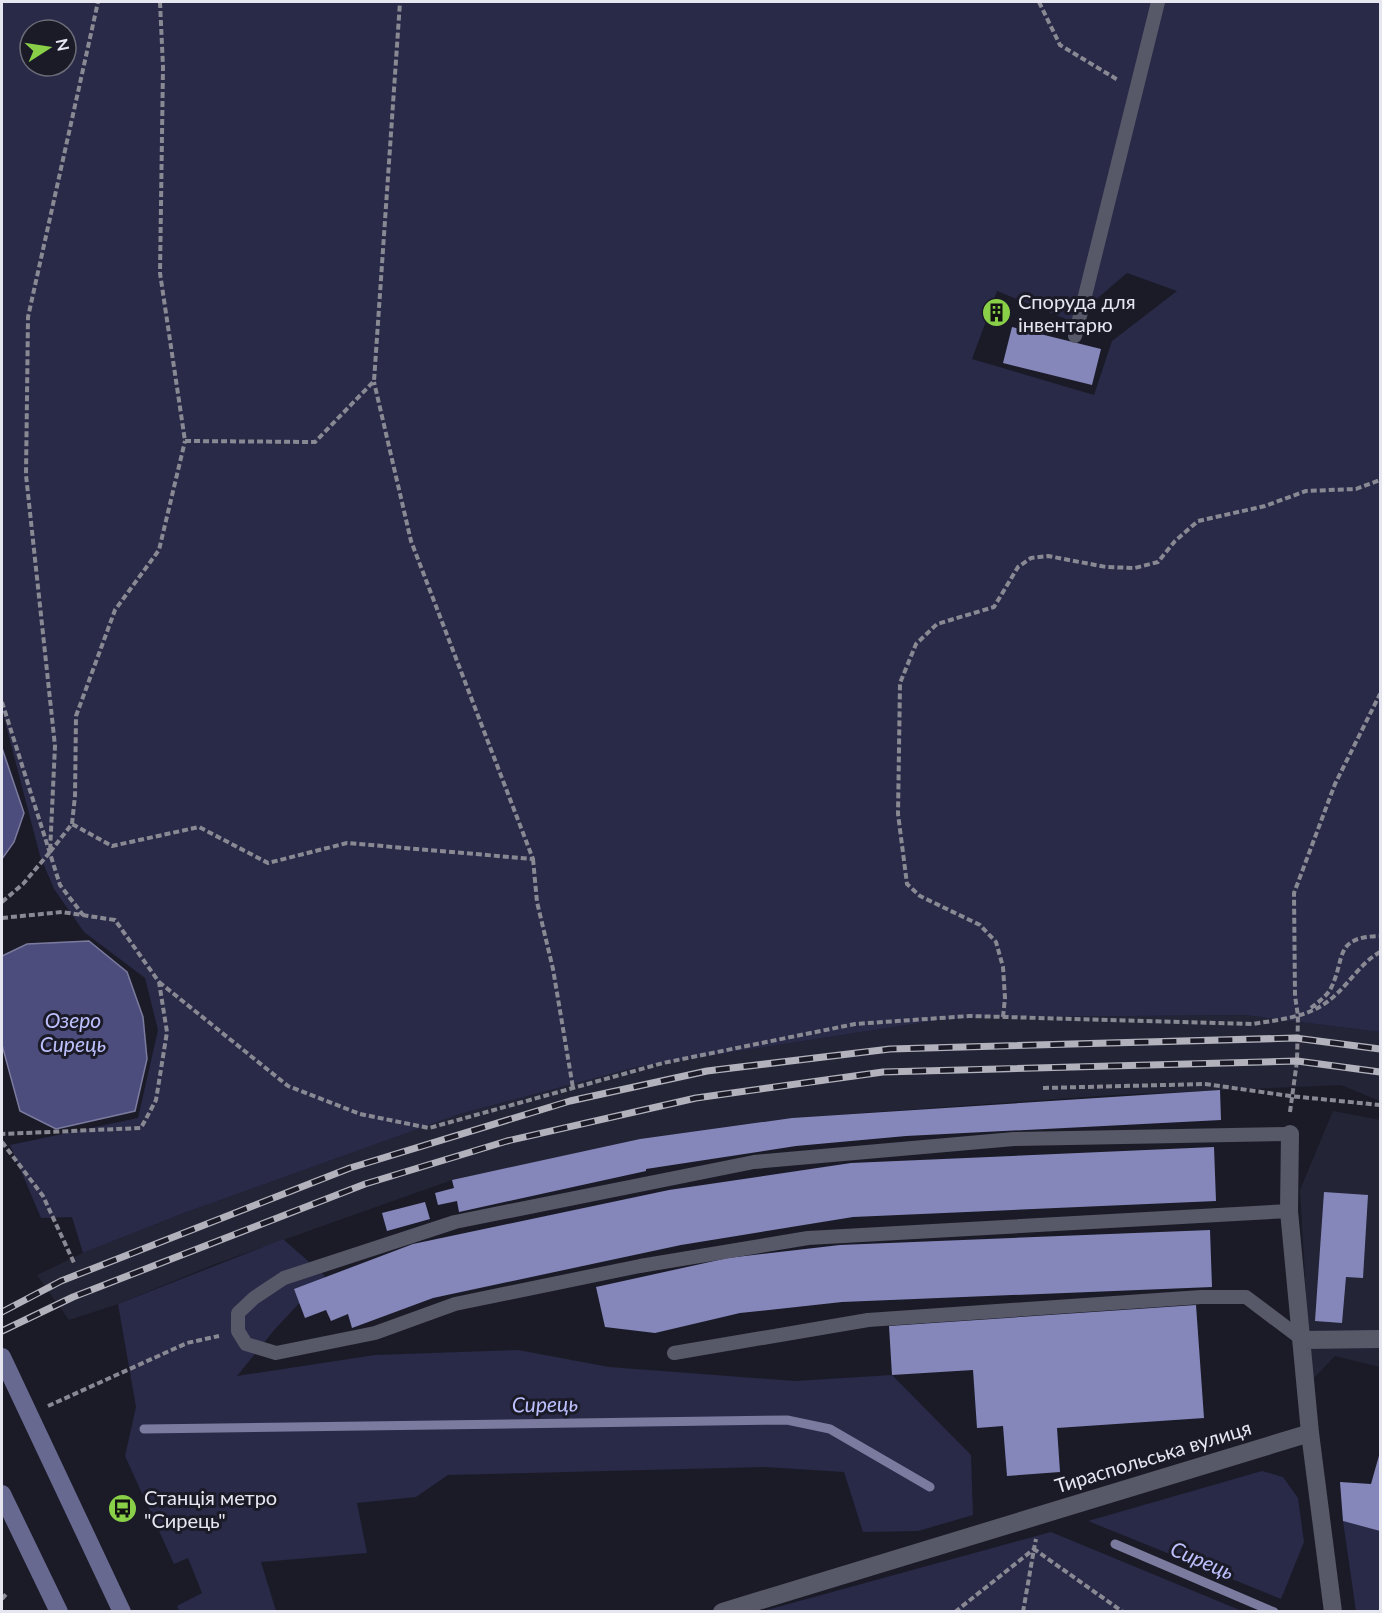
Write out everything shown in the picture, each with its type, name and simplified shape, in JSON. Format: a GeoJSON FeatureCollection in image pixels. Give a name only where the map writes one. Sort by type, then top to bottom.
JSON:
{"type":"FeatureCollection","features":[{"type":"Feature","properties":{"kind":"main road"},"geometry":{"type":"LineString","coordinates":[[2,1357],[122,1611]]}},
{"type":"Feature","properties":{"kind":"main road"},"geometry":{"type":"LineString","coordinates":[[2,1494],[59,1611]]}},
{"type":"Feature","properties":{"kind":"street"},"geometry":{"type":"LineString","coordinates":[[1290,1134],[1289,1210],[1310,1433],[1333,1611]]}},
{"type":"Feature","properties":{"kind":"street"},"geometry":{"type":"LineString","coordinates":[[1303,1340],[1380,1338]]}},
{"type":"Feature","properties":{"kind":"street","name":"Тираспольська вулиця"},"geometry":{"type":"LineString","coordinates":[[722,1611],[1310,1433]]}},
{"type":"Feature","properties":{"kind":"lane"},"geometry":{"type":"LineString","coordinates":[[1074,336],[1134,90],[1158,2]]}},
{"type":"Feature","properties":{"kind":"lane"},"geometry":{"type":"LineString","coordinates":[[1289,1210],[808,1238],[640,1266],[455,1304],[375,1334],[276,1353],[246,1344],[238,1331],[238,1313],[254,1298],[284,1278],[350,1255],[455,1222],[754,1162],[1014,1139],[1290,1134]]}},
{"type":"Feature","properties":{"kind":"lane"},"geometry":{"type":"LineString","coordinates":[[674,1353],[868,1320],[1201,1297],[1246,1297],[1303,1340]]}},
{"type":"Feature","properties":{"kind":"path"},"geometry":{"type":"LineString","coordinates":[[50,852],[55,746],[26,475],[28,316],[98,2]]}},
{"type":"Feature","properties":{"kind":"path"},"geometry":{"type":"LineString","coordinates":[[2,902],[23,884],[72,824],[75,796],[76,716],[115,610],[159,550],[185,441],[160,273],[163,68],[160,2]]}},
{"type":"Feature","properties":{"kind":"path"},"geometry":{"type":"LineString","coordinates":[[400,2],[374,381],[411,542],[533,859],[537,902],[553,969],[573,1088]]}},
{"type":"Feature","properties":{"kind":"path"},"geometry":{"type":"LineString","coordinates":[[1039,2],[1060,45],[1134,90]]}},
{"type":"Feature","properties":{"kind":"path"},"geometry":{"type":"LineString","coordinates":[[185,441],[315,442],[374,381]]}},
{"type":"Feature","properties":{"kind":"path"},"geometry":{"type":"LineString","coordinates":[[1003,1017],[1005,998],[1003,967],[996,942],[980,925],[920,896],[907,884],[898,814],[898,729],[900,683],[916,644],[937,624],[994,606],[1018,567],[1031,558],[1048,556],[1106,567],[1135,568],[1158,562],[1175,541],[1198,521],[1265,506],[1306,491],[1356,489],[1380,480]]}},
{"type":"Feature","properties":{"kind":"path"},"geometry":{"type":"LineString","coordinates":[[1290,1134],[1290,1096],[1297,1061],[1298,1016],[1295,996],[1294,893],[1335,784],[1380,694]]}},
{"type":"Feature","properties":{"kind":"path"},"geometry":{"type":"LineString","coordinates":[[2,702],[60,885],[84,915]]}},
{"type":"Feature","properties":{"kind":"path"},"geometry":{"type":"LineString","coordinates":[[72,824],[112,846],[199,827],[268,863],[347,843],[533,859]]}},
{"type":"Feature","properties":{"kind":"path"},"geometry":{"type":"LineString","coordinates":[[2,918],[62,912],[115,920],[159,982],[288,1086],[360,1114],[429,1128],[663,1063],[855,1024],[969,1016],[1253,1024],[1298,1016],[1322,1006],[1367,960],[1380,952]]}},
{"type":"Feature","properties":{"kind":"path"},"geometry":{"type":"LineString","coordinates":[[1298,1016],[1314,1006],[1331,989],[1340,958],[1348,945],[1366,937],[1380,936]]}},
{"type":"Feature","properties":{"kind":"path"},"geometry":{"type":"LineString","coordinates":[[2,1134],[141,1128],[156,1100],[167,1032],[159,982]]}},
{"type":"Feature","properties":{"kind":"path"},"geometry":{"type":"LineString","coordinates":[[1043,1088],[1205,1084],[1380,1105]]}},
{"type":"Feature","properties":{"kind":"path"},"geometry":{"type":"LineString","coordinates":[[2,1142],[43,1196],[75,1265]]}},
{"type":"Feature","properties":{"kind":"path"},"geometry":{"type":"LineString","coordinates":[[29,1416],[187,1343],[238,1331]]}},
{"type":"Feature","properties":{"kind":"path"},"geometry":{"type":"LineString","coordinates":[[1023,1611],[1037,1536]]}},
{"type":"Feature","properties":{"kind":"path"},"geometry":{"type":"LineString","coordinates":[[956,1611],[1034,1549]]}},
{"type":"Feature","properties":{"kind":"path"},"geometry":{"type":"LineString","coordinates":[[1034,1549],[1123,1611]]}},
{"type":"Feature","properties":{"kind":"path"},"geometry":{"type":"LineString","coordinates":[[2,1599],[7,1593]]}},
{"type":"Feature","properties":{"kind":"shaded area"},"geometry":{"type":"Polygon","coordinates":[[[2,2],[1380,2],[1380,1032],[1245,1015],[1003,1017],[939,1020],[637,1067],[460,1114],[184,1213],[83,1253],[72,1217],[41,1218],[10,1145],[138,1118],[158,1030],[145,978],[84,932],[54,889],[40,856],[2,710],[2,2]],[[1127,273],[1071,321],[997,291],[972,359],[1094,395],[1112,341],[1177,291],[1127,273]]]}},
{"type":"Feature","properties":{"kind":"shaded area"},"geometry":{"type":"Polygon","coordinates":[[[1245,1015],[1380,1032],[1380,1101],[1341,1085],[1112,1095],[792,1118],[640,1139],[452,1180],[215,1264],[118,1304],[69,1320],[37,1275],[83,1253],[184,1213],[460,1114],[637,1067],[939,1020],[1003,1017],[1245,1015]]]}},
{"type":"Feature","properties":{"kind":"shaded area"},"geometry":{"type":"Polygon","coordinates":[[[1333,1111],[1380,1120],[1380,1367],[1335,1356],[1311,1381],[1300,1190],[1333,1111]]]}},
{"type":"Feature","properties":{"kind":"shaded area"},"geometry":{"type":"Polygon","coordinates":[[[283,1239],[325,1276],[275,1329],[237,1376],[375,1355],[518,1350],[609,1367],[795,1381],[892,1375],[971,1455],[973,1515],[918,1531],[863,1532],[844,1472],[765,1467],[448,1475],[416,1497],[357,1503],[367,1553],[261,1562],[276,1611],[179,1611],[177,1606],[202,1593],[188,1558],[174,1564],[125,1456],[136,1407],[118,1304],[283,1239]]]}},
{"type":"Feature","properties":{"kind":"shaded area"},"geometry":{"type":"Polygon","coordinates":[[[1262,1471],[1283,1477],[1298,1498],[1304,1542],[1281,1599],[1088,1521],[1262,1471]]]}},
{"type":"Feature","properties":{"kind":"shaded area"},"geometry":{"type":"Polygon","coordinates":[[[1343,1521],[1380,1531],[1380,1611],[1356,1611],[1343,1521]]]}},
{"type":"Feature","properties":{"kind":"shaded area"},"geometry":{"type":"Polygon","coordinates":[[[1051,1532],[1242,1611],[763,1611],[1051,1532]]]}},
{"type":"Feature","properties":{"kind":"water"},"geometry":{"type":"Polygon","coordinates":[[[2,748],[24,813],[14,842],[2,859],[2,748]]]}},
{"type":"Feature","properties":{"kind":"water","name":"Озеро Сирець"},"geometry":{"type":"Polygon","coordinates":[[[89,941],[127,972],[143,1017],[147,1059],[135,1111],[56,1129],[20,1111],[2,1045],[2,956],[27,944],[89,941]]]}},
{"type":"Feature","properties":{"kind":"building","name":"Споруда для інвентарю"},"geometry":{"type":"Polygon","coordinates":[[[993,302],[1007,306],[1001,324],[986,320],[993,302]]]}},
{"type":"Feature","properties":{"kind":"building"},"geometry":{"type":"Polygon","coordinates":[[[1012,327],[1101,349],[1092,385],[1003,363],[1012,327]]]}},
{"type":"Feature","properties":{"kind":"building"},"geometry":{"type":"Polygon","coordinates":[[[1220,1090],[1221,1120],[906,1136],[796,1146],[646,1169],[646,1171],[459,1212],[457,1201],[438,1205],[435,1193],[454,1188],[452,1180],[640,1139],[792,1118],[1220,1090]]]}},
{"type":"Feature","properties":{"kind":"building"},"geometry":{"type":"Polygon","coordinates":[[[1214,1147],[1216,1201],[853,1217],[681,1245],[433,1298],[352,1328],[348,1314],[331,1321],[326,1310],[305,1318],[294,1289],[413,1244],[669,1190],[851,1163],[1214,1147]]]}},
{"type":"Feature","properties":{"kind":"building"},"geometry":{"type":"Polygon","coordinates":[[[1324,1192],[1368,1195],[1363,1278],[1346,1277],[1342,1323],[1315,1321],[1324,1192]]]}},
{"type":"Feature","properties":{"kind":"building"},"geometry":{"type":"Polygon","coordinates":[[[425,1202],[430,1219],[387,1231],[382,1213],[425,1202]]]}},
{"type":"Feature","properties":{"kind":"building"},"geometry":{"type":"Polygon","coordinates":[[[1210,1230],[1212,1287],[842,1302],[740,1313],[655,1333],[605,1327],[596,1287],[728,1258],[840,1245],[1210,1230]]]}},
{"type":"Feature","properties":{"kind":"building"},"geometry":{"type":"Polygon","coordinates":[[[1196,1305],[1204,1418],[1057,1428],[1060,1472],[1007,1476],[1003,1426],[977,1428],[973,1370],[892,1375],[889,1326],[1196,1305]]]}},
{"type":"Feature","properties":{"kind":"building"},"geometry":{"type":"Polygon","coordinates":[[[1380,1452],[1380,1531],[1343,1521],[1340,1482],[1371,1484],[1380,1452]]]}},
{"type":"Feature","properties":{"kind":"waterway","name":"Сирець"},"geometry":{"type":"LineString","coordinates":[[144,1429],[787,1420],[830,1429],[930,1487]]}},
{"type":"Feature","properties":{"kind":"waterway","name":"Сирець"},"geometry":{"type":"LineString","coordinates":[[1115,1544],[1274,1612]]}},
{"type":"Feature","properties":{"kind":"railway"},"geometry":{"type":"LineString","coordinates":[[2,1312],[61,1281],[350,1168],[570,1101],[707,1071],[890,1049],[1295,1038],[1380,1049]]}},
{"type":"Feature","properties":{"kind":"railway"},"geometry":{"type":"LineString","coordinates":[[2,1331],[73,1297],[365,1184],[507,1141],[696,1098],[883,1072],[1297,1061],[1380,1072]]}},
{"type":"Feature","properties":{"kind":"place","name":"Споруда для інвентарю"},"geometry":{"type":"Point","coordinates":[997,313]}},
{"type":"Feature","properties":{"kind":"place","name":"Станція метро \"Сирець\""},"geometry":{"type":"Point","coordinates":[123,1509]}}]}
